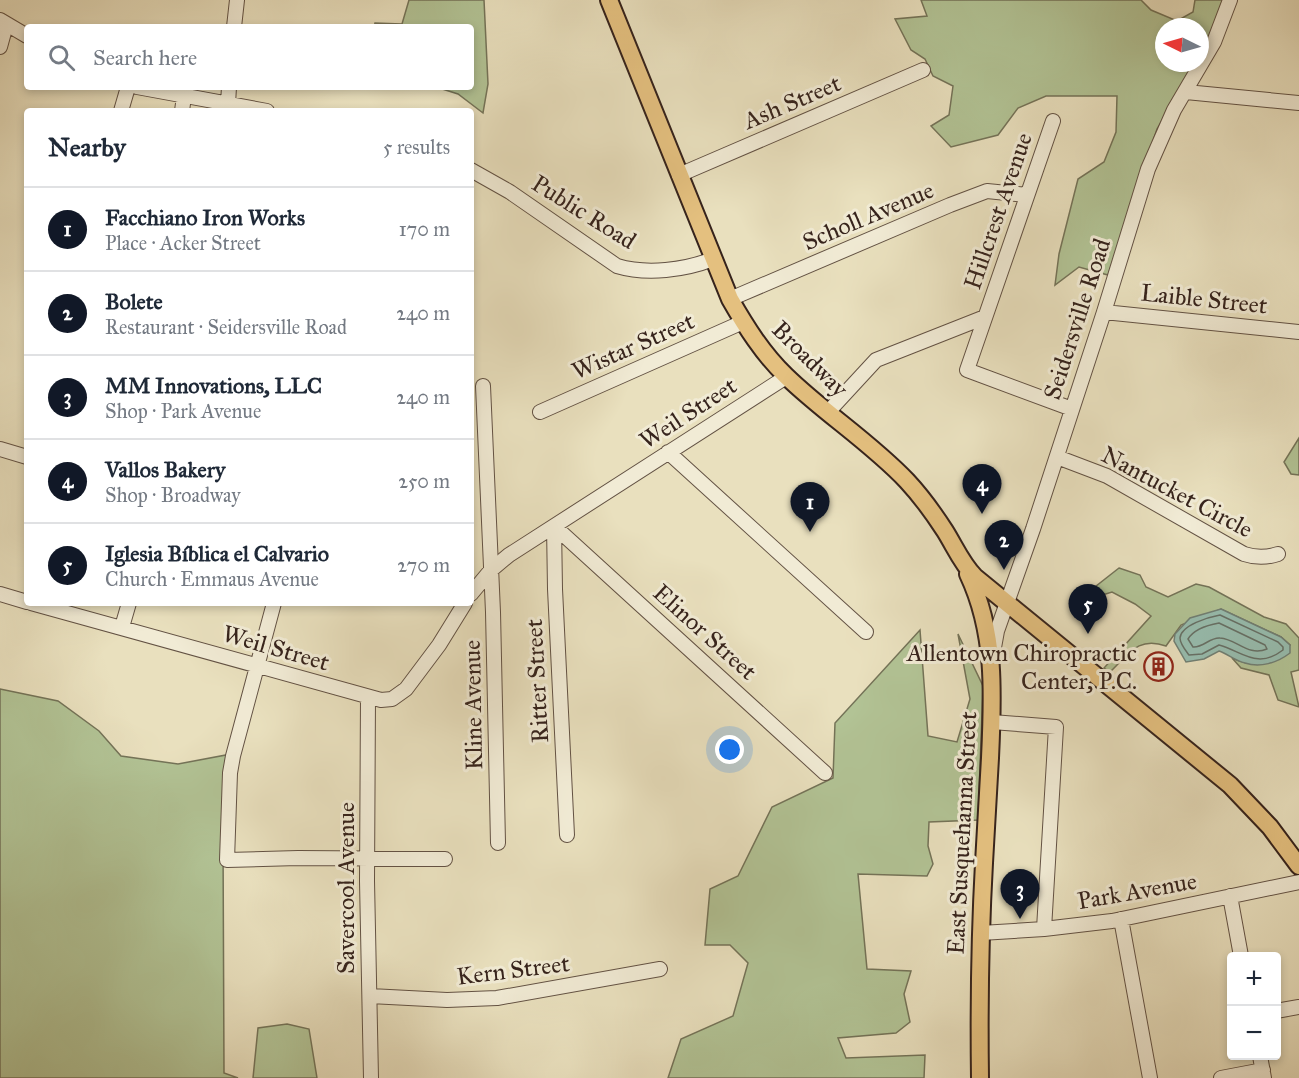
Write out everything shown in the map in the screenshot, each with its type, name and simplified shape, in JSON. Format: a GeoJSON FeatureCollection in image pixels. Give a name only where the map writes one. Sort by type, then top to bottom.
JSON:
{"type":"FeatureCollection","features":[{"type":"Feature","properties":{"kind":"main road","name":"Broadway"},"geometry":{"type":"LineString","coordinates":[[609,0],[730,299],[757,343],[786,377],[882,457],[908,482],[941,524],[961,560],[975,577],[1230,785],[1270,827],[1299,866]]}},
{"type":"Feature","properties":{"kind":"main road","name":"East Susquehanna Street"},"geometry":{"type":"LineString","coordinates":[[961,560],[978,596],[992,661],[992,722],[981,933],[980,1078]]}},
{"type":"Feature","properties":{"kind":"street"},"geometry":{"type":"LineString","coordinates":[[234,24],[237,0]]}},
{"type":"Feature","properties":{"kind":"street","name":"Seidersville Road"},"geometry":{"type":"LineString","coordinates":[[992,661],[997,631],[1057,457],[1148,169],[1174,110],[1214,42],[1230,0]]}},
{"type":"Feature","properties":{"kind":"street"},"geometry":{"type":"LineString","coordinates":[[0,47],[3,22],[24,34]]}},
{"type":"Feature","properties":{"kind":"street","name":"Ash Street"},"geometry":{"type":"LineString","coordinates":[[679,175],[923,70]]}},
{"type":"Feature","properties":{"kind":"street"},"geometry":{"type":"LineString","coordinates":[[122,108],[127,90]]}},
{"type":"Feature","properties":{"kind":"street"},"geometry":{"type":"LineString","coordinates":[[153,90],[250,108]]}},
{"type":"Feature","properties":{"kind":"street"},"geometry":{"type":"LineString","coordinates":[[228,104],[229,90]]}},
{"type":"Feature","properties":{"kind":"street"},"geometry":{"type":"LineString","coordinates":[[1186,92],[1299,103]]}},
{"type":"Feature","properties":{"kind":"street"},"geometry":{"type":"LineString","coordinates":[[182,108],[184,96]]}},
{"type":"Feature","properties":{"kind":"street","name":"Hillcrest Avenue"},"geometry":{"type":"LineString","coordinates":[[1053,121],[967,370],[1072,409]]}},
{"type":"Feature","properties":{"kind":"street","name":"Public Road"},"geometry":{"type":"LineString","coordinates":[[474,172],[510,192],[618,266],[663,270],[693,266],[713,259]]}},
{"type":"Feature","properties":{"kind":"street","name":"Scholl Avenue"},"geometry":{"type":"LineString","coordinates":[[730,299],[987,191],[1027,195]]}},
{"type":"Feature","properties":{"kind":"street","name":"Laible Street"},"geometry":{"type":"LineString","coordinates":[[1104,312],[1299,332]]}},
{"type":"Feature","properties":{"kind":"street"},"geometry":{"type":"LineString","coordinates":[[828,412],[876,360],[985,317]]}},
{"type":"Feature","properties":{"kind":"street","name":"Wistar Street"},"geometry":{"type":"LineString","coordinates":[[540,412],[743,322]]}},
{"type":"Feature","properties":{"kind":"street","name":"Weil Street"},"geometry":{"type":"LineString","coordinates":[[474,586],[509,555],[786,377]]}},
{"type":"Feature","properties":{"kind":"street","name":"Kline Avenue"},"geometry":{"type":"LineString","coordinates":[[483,386],[491,570],[498,843]]}},
{"type":"Feature","properties":{"kind":"street"},"geometry":{"type":"LineString","coordinates":[[0,449],[24,453]]}},
{"type":"Feature","properties":{"kind":"street"},"geometry":{"type":"LineString","coordinates":[[668,452],[866,632]]}},
{"type":"Feature","properties":{"kind":"street","name":"Nantucket Circle"},"geometry":{"type":"LineString","coordinates":[[1057,457],[1107,476],[1244,554],[1256,557],[1278,554]]}},
{"type":"Feature","properties":{"kind":"street","name":"Elinor Street"},"geometry":{"type":"LineString","coordinates":[[554,525],[825,773]]}},
{"type":"Feature","properties":{"kind":"street","name":"Ritter Street"},"geometry":{"type":"LineString","coordinates":[[554,525],[567,835]]}},
{"type":"Feature","properties":{"kind":"street","name":"Weil Street"},"geometry":{"type":"LineString","coordinates":[[0,594],[24,601]]}},
{"type":"Feature","properties":{"kind":"street","name":"Weil Street"},"geometry":{"type":"LineString","coordinates":[[44,606],[368,698],[387,700],[400,695],[406,689],[439,645],[463,606]]}},
{"type":"Feature","properties":{"kind":"street"},"geometry":{"type":"LineString","coordinates":[[122,627],[128,606]]}},
{"type":"Feature","properties":{"kind":"street"},"geometry":{"type":"LineString","coordinates":[[273,606],[233,756],[230,774],[227,860],[445,859]]}},
{"type":"Feature","properties":{"kind":"street","name":"Savercool Avenue"},"geometry":{"type":"LineString","coordinates":[[368,698],[367,859],[370,1078]]}},
{"type":"Feature","properties":{"kind":"street"},"geometry":{"type":"LineString","coordinates":[[992,722],[1056,727],[1044,929]]}},
{"type":"Feature","properties":{"kind":"street","name":"Park Avenue"},"geometry":{"type":"LineString","coordinates":[[981,933],[1044,929],[1121,919],[1299,882]]}},
{"type":"Feature","properties":{"kind":"street"},"geometry":{"type":"LineString","coordinates":[[1230,896],[1240,952]]}},
{"type":"Feature","properties":{"kind":"street"},"geometry":{"type":"LineString","coordinates":[[1121,919],[1150,1078]]}},
{"type":"Feature","properties":{"kind":"street","name":"Kern Street"},"geometry":{"type":"LineString","coordinates":[[370,996],[447,1000],[497,998],[660,969]]}},
{"type":"Feature","properties":{"kind":"street"},"geometry":{"type":"LineString","coordinates":[[1281,1010],[1299,1007]]}},
{"type":"Feature","properties":{"kind":"street"},"geometry":{"type":"LineString","coordinates":[[1221,1078],[1263,1074]]}},
{"type":"Feature","properties":{"kind":"shaded area"},"geometry":{"type":"Polygon","coordinates":[[[409,0],[484,0],[488,84],[483,113],[458,94],[445,90],[474,90],[474,24],[402,24],[409,0]]]}},
{"type":"Feature","properties":{"kind":"shaded area"},"geometry":{"type":"Polygon","coordinates":[[[921,0],[1141,0],[1151,10],[1170,18],[1155,18],[1155,72],[1191,72],[1157,129],[1108,275],[1079,267],[1055,285],[1059,254],[1078,179],[1104,162],[1116,132],[1117,96],[1046,96],[1018,108],[998,135],[951,147],[931,126],[949,115],[953,86],[933,76],[925,59],[911,50],[895,19],[927,16],[921,0]]]}},
{"type":"Feature","properties":{"kind":"shaded area"},"geometry":{"type":"Polygon","coordinates":[[[1195,0],[1223,0],[1209,41],[1209,18],[1182,18],[1193,12],[1195,0]]]}},
{"type":"Feature","properties":{"kind":"shaded area"},"geometry":{"type":"Polygon","coordinates":[[[1299,438],[1299,475],[1291,474],[1284,462],[1299,438]]]}},
{"type":"Feature","properties":{"kind":"shaded area"},"geometry":{"type":"Polygon","coordinates":[[[1119,568],[1140,575],[1146,587],[1168,597],[1196,584],[1209,587],[1264,617],[1286,624],[1299,638],[1299,670],[1291,672],[1299,707],[1278,700],[1269,675],[1241,668],[1232,658],[1257,664],[1269,660],[1290,645],[1281,637],[1221,609],[1181,625],[1166,646],[1148,643],[1141,645],[1129,653],[1110,672],[1104,668],[1151,616],[1135,604],[1112,592],[1089,599],[1086,594],[1119,568]]]}},
{"type":"Feature","properties":{"kind":"shaded area"},"geometry":{"type":"Polygon","coordinates":[[[920,630],[928,736],[957,742],[970,699],[958,634],[983,686],[978,820],[929,822],[928,846],[933,864],[927,876],[858,874],[867,969],[911,971],[904,994],[910,1022],[896,1033],[838,1038],[846,1058],[925,1055],[924,1078],[668,1078],[681,1039],[733,1016],[748,963],[730,945],[705,945],[710,889],[738,876],[772,807],[833,778],[835,723],[920,630]]]}},
{"type":"Feature","properties":{"kind":"shaded area"},"geometry":{"type":"Polygon","coordinates":[[[0,689],[58,701],[99,731],[121,756],[178,764],[226,755],[223,836],[224,1073],[238,1078],[0,1078],[0,689]]]}},
{"type":"Feature","properties":{"kind":"shaded area"},"geometry":{"type":"Polygon","coordinates":[[[287,1024],[309,1029],[317,1078],[253,1078],[258,1028],[287,1024]]]}},
{"type":"Feature","properties":{"kind":"water"},"geometry":{"type":"Polygon","coordinates":[[[1221,609],[1281,637],[1290,645],[1290,653],[1274,662],[1262,665],[1241,662],[1219,651],[1204,659],[1186,662],[1174,641],[1175,634],[1190,618],[1221,609]]]}},
{"type":"Feature","properties":{"kind":"place","name":"Vallos Bakery"},"geometry":{"type":"Point","coordinates":[982,514]}},
{"type":"Feature","properties":{"kind":"place","name":"Facchiano Iron Works"},"geometry":{"type":"Point","coordinates":[810,532]}},
{"type":"Feature","properties":{"kind":"place","name":"Bolete"},"geometry":{"type":"Point","coordinates":[1004,570]}},
{"type":"Feature","properties":{"kind":"place","name":"Iglesia Bíblica el Calvario"},"geometry":{"type":"Point","coordinates":[1088,634]}},
{"type":"Feature","properties":{"kind":"place","name":"Allentown Chiropractic Center, P.C."},"geometry":{"type":"Point","coordinates":[1158,667]}},
{"type":"Feature","properties":{"kind":"place","name":"MM Innovations, LLC"},"geometry":{"type":"Point","coordinates":[1020,919]}}]}
